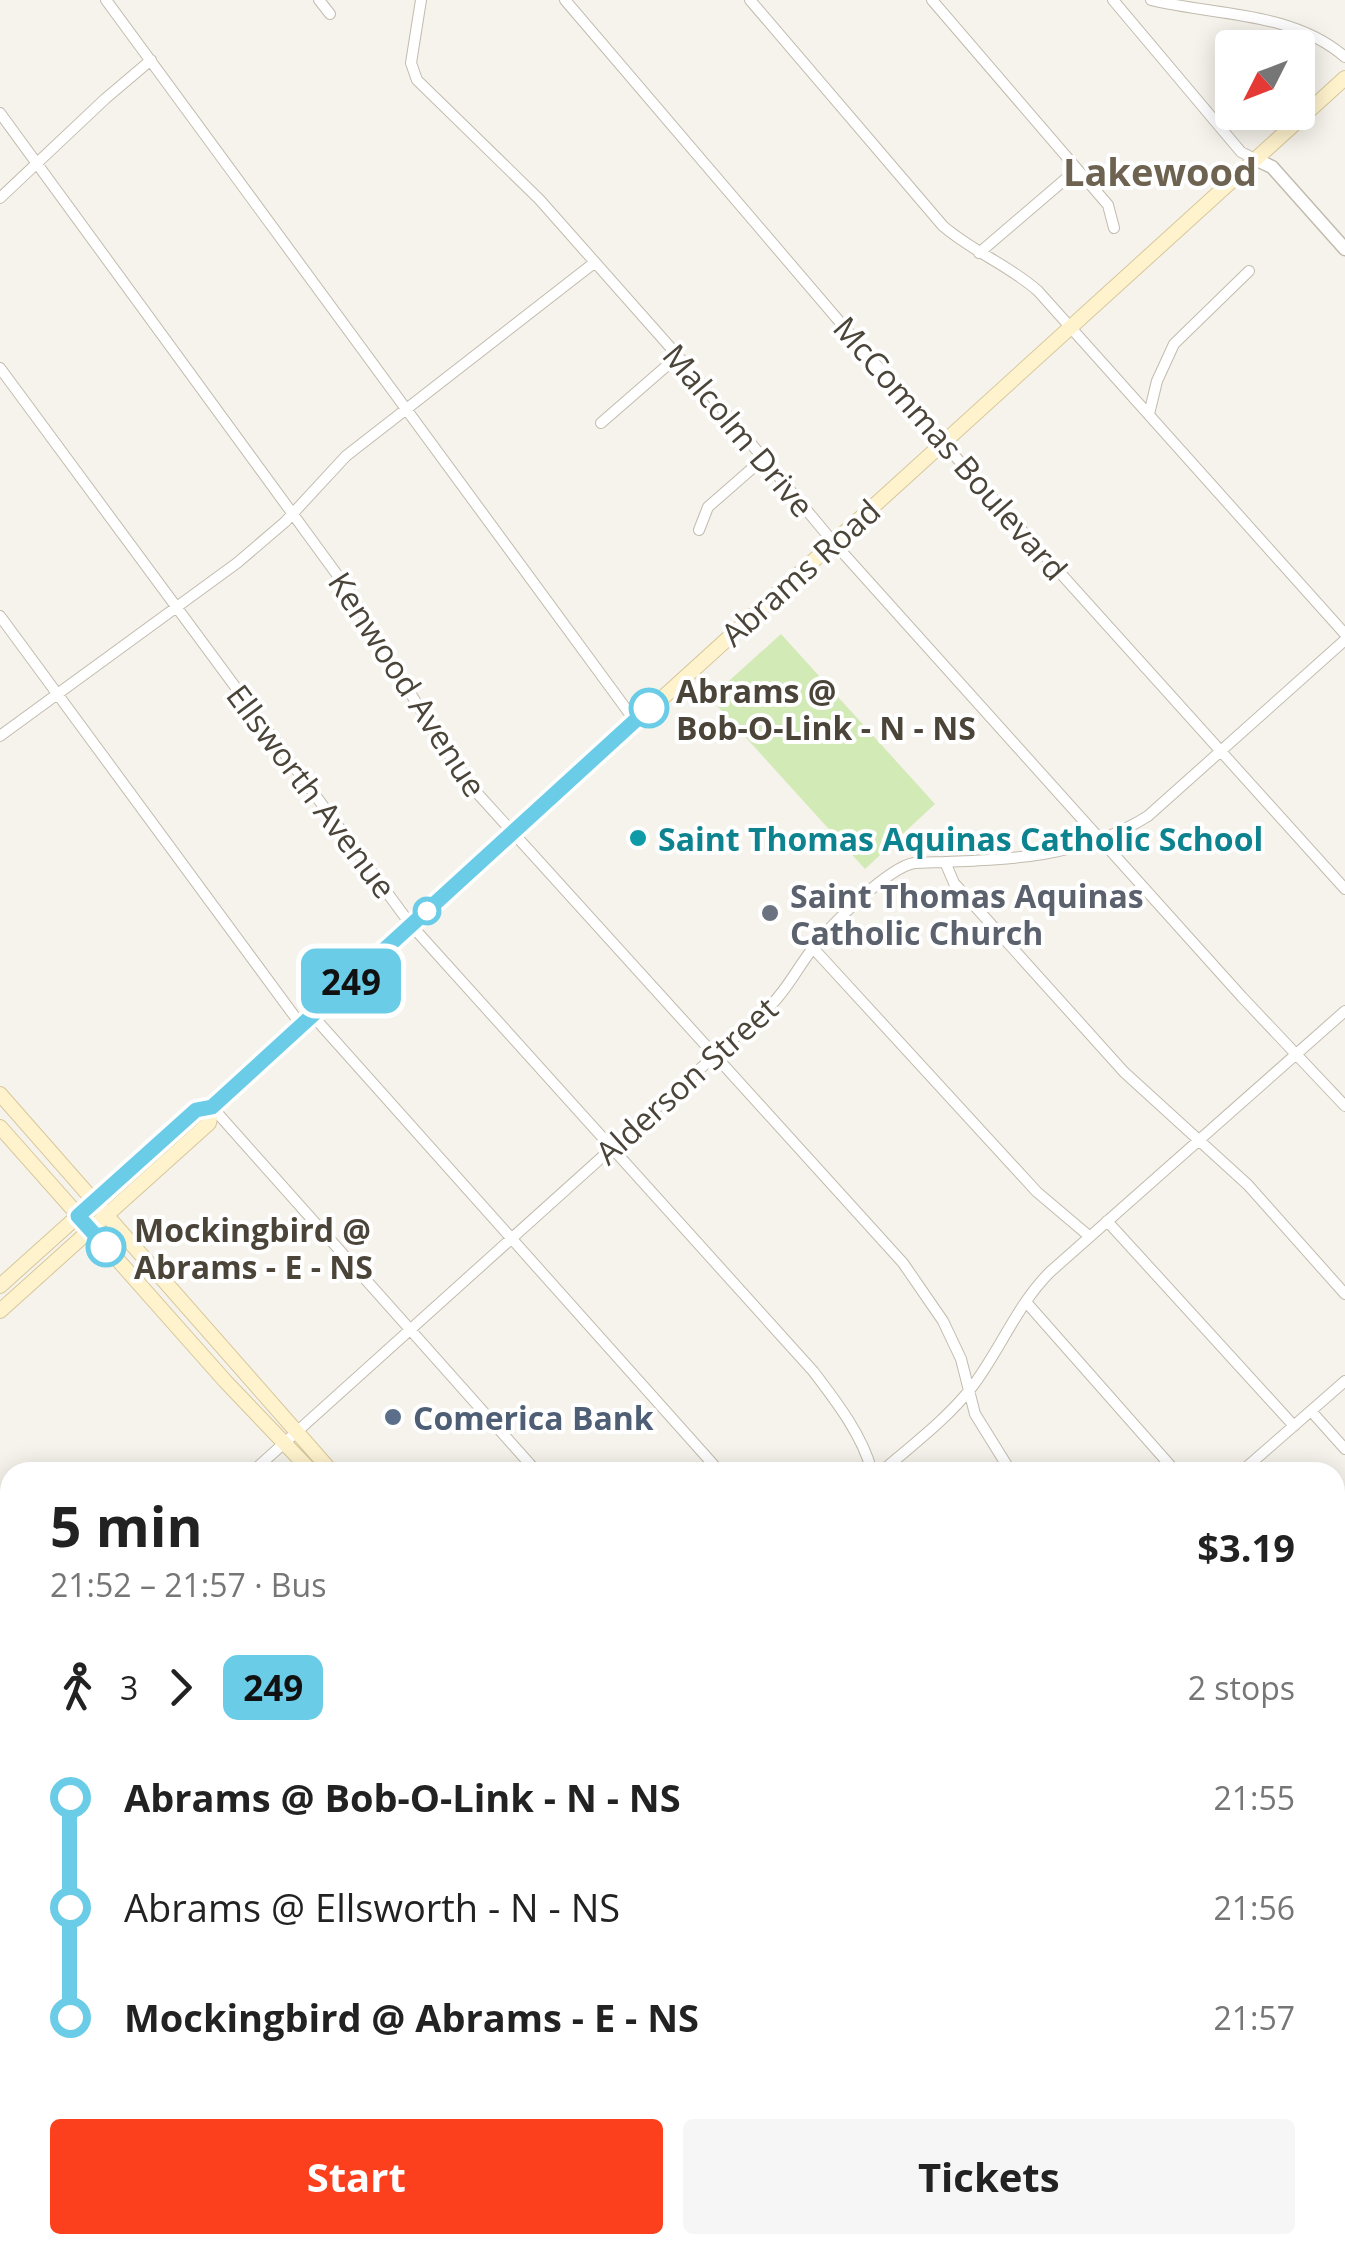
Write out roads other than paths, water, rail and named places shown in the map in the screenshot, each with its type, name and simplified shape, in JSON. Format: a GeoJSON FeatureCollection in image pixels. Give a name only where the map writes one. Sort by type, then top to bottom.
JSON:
{"type":"FeatureCollection","features":[{"type":"Feature","properties":{"kind":"main road","name":"Abrams Road"},"geometry":{"type":"LineString","coordinates":[[0,1286],[196,1110],[212,1107],[1345,78]]}},
{"type":"Feature","properties":{"kind":"main road"},"geometry":{"type":"LineString","coordinates":[[0,1094],[262,1394],[306,1462]]}},
{"type":"Feature","properties":{"kind":"main road","name":"Abrams Road"},"geometry":{"type":"LineString","coordinates":[[0,1311],[209,1123],[212,1107]]}},
{"type":"Feature","properties":{"kind":"main road"},"geometry":{"type":"LineString","coordinates":[[0,1126],[201,1354],[320,1462]]}},
{"type":"Feature","properties":{"kind":"main road"},"geometry":{"type":"LineString","coordinates":[[201,1354],[216,1358],[236,1378],[262,1394]]}},
{"type":"Feature","properties":{"kind":"street"},"geometry":{"type":"LineString","coordinates":[[106,0],[635,721]]}},
{"type":"Feature","properties":{"kind":"street"},"geometry":{"type":"LineString","coordinates":[[319,0],[330,14]]}},
{"type":"Feature","properties":{"kind":"street","name":"Malcolm Drive"},"geometry":{"type":"LineString","coordinates":[[421,0],[411,70],[417,80],[539,199],[678,356],[834,543],[1100,841],[1345,1106]]}},
{"type":"Feature","properties":{"kind":"street","name":"McCommas Boulevard"},"geometry":{"type":"LineString","coordinates":[[565,0],[944,444],[1345,889]]}},
{"type":"Feature","properties":{"kind":"street"},"geometry":{"type":"LineString","coordinates":[[750,0],[943,226],[979,253],[1020,274],[1345,637]]}},
{"type":"Feature","properties":{"kind":"street"},"geometry":{"type":"LineString","coordinates":[[932,0],[1108,205],[1114,228]]}},
{"type":"Feature","properties":{"kind":"street"},"geometry":{"type":"LineString","coordinates":[[1113,0],[1241,152],[1272,167],[1345,250]]}},
{"type":"Feature","properties":{"kind":"street"},"geometry":{"type":"LineString","coordinates":[[1152,0],[1282,24],[1315,36],[1345,57]]}},
{"type":"Feature","properties":{"kind":"street"},"geometry":{"type":"LineString","coordinates":[[0,198],[151,60]]}},
{"type":"Feature","properties":{"kind":"street","name":"Kenwood Avenue"},"geometry":{"type":"LineString","coordinates":[[0,113],[293,513],[373,628],[438,739],[478,794],[903,1263],[943,1321],[962,1360],[984,1432],[1005,1462]]}},
{"type":"Feature","properties":{"kind":"street"},"geometry":{"type":"LineString","coordinates":[[979,253],[1076,170]]}},
{"type":"Feature","properties":{"kind":"street"},"geometry":{"type":"LineString","coordinates":[[0,736],[261,544],[346,456],[594,262]]}},
{"type":"Feature","properties":{"kind":"street"},"geometry":{"type":"LineString","coordinates":[[1149,414],[1157,381],[1174,344],[1249,271]]}},
{"type":"Feature","properties":{"kind":"street"},"geometry":{"type":"LineString","coordinates":[[601,423],[678,356]]}},
{"type":"Feature","properties":{"kind":"street","name":"Ellsworth Avenue"},"geometry":{"type":"LineString","coordinates":[[0,368],[411,924],[813,1372],[856,1435],[868,1462]]}},
{"type":"Feature","properties":{"kind":"street"},"geometry":{"type":"LineString","coordinates":[[699,530],[708,507],[764,458]]}},
{"type":"Feature","properties":{"kind":"street"},"geometry":{"type":"LineString","coordinates":[[0,616],[307,1020],[512,1238],[711,1462]]}},
{"type":"Feature","properties":{"kind":"street","name":"Alderson Street"},"geometry":{"type":"LineString","coordinates":[[263,1462],[787,988],[813,948],[898,868],[914,862],[1050,854],[1124,832],[1148,816],[1345,637]]}},
{"type":"Feature","properties":{"kind":"street"},"geometry":{"type":"LineString","coordinates":[[945,862],[954,883],[1124,1072],[1248,1185],[1345,1294]]}},
{"type":"Feature","properties":{"kind":"street"},"geometry":{"type":"LineString","coordinates":[[813,948],[1037,1192],[1089,1236]]}},
{"type":"Feature","properties":{"kind":"street"},"geometry":{"type":"LineString","coordinates":[[892,1462],[969,1392],[1036,1286],[1345,1011]]}},
{"type":"Feature","properties":{"kind":"street"},"geometry":{"type":"LineString","coordinates":[[212,1107],[528,1462]]}},
{"type":"Feature","properties":{"kind":"street"},"geometry":{"type":"LineString","coordinates":[[1107,1221],[1294,1426]]}},
{"type":"Feature","properties":{"kind":"street"},"geometry":{"type":"LineString","coordinates":[[1026,1302],[1167,1462]]}},
{"type":"Feature","properties":{"kind":"street"},"geometry":{"type":"LineString","coordinates":[[962,1360],[975,1364],[992,1359]]}},
{"type":"Feature","properties":{"kind":"street"},"geometry":{"type":"LineString","coordinates":[[1253,1462],[1345,1381]]}},
{"type":"Feature","properties":{"kind":"street"},"geometry":{"type":"LineString","coordinates":[[1311,1411],[1345,1449]]}},
{"type":"Feature","properties":{"kind":"place","name":"Abrams @ Bob-O-Link - N - NS"},"geometry":{"type":"Point","coordinates":[649,708]}},
{"type":"Feature","properties":{"kind":"place","name":"Saint Thomas Aquinas Catholic School"},"geometry":{"type":"Point","coordinates":[638,838]}},
{"type":"Feature","properties":{"kind":"place","name":"Saint Thomas Aquinas Catholic Church"},"geometry":{"type":"Point","coordinates":[770,913]}},
{"type":"Feature","properties":{"kind":"place","name":"Mockingbird @ Abrams - E - NS"},"geometry":{"type":"Point","coordinates":[106,1247]}},
{"type":"Feature","properties":{"kind":"place","name":"Comerica Bank"},"geometry":{"type":"Point","coordinates":[393,1417]}},
{"type":"Feature","properties":{"kind":"district","name":"Lakewood"},"geometry":{"type":"Point","coordinates":[1160,171]}}]}
